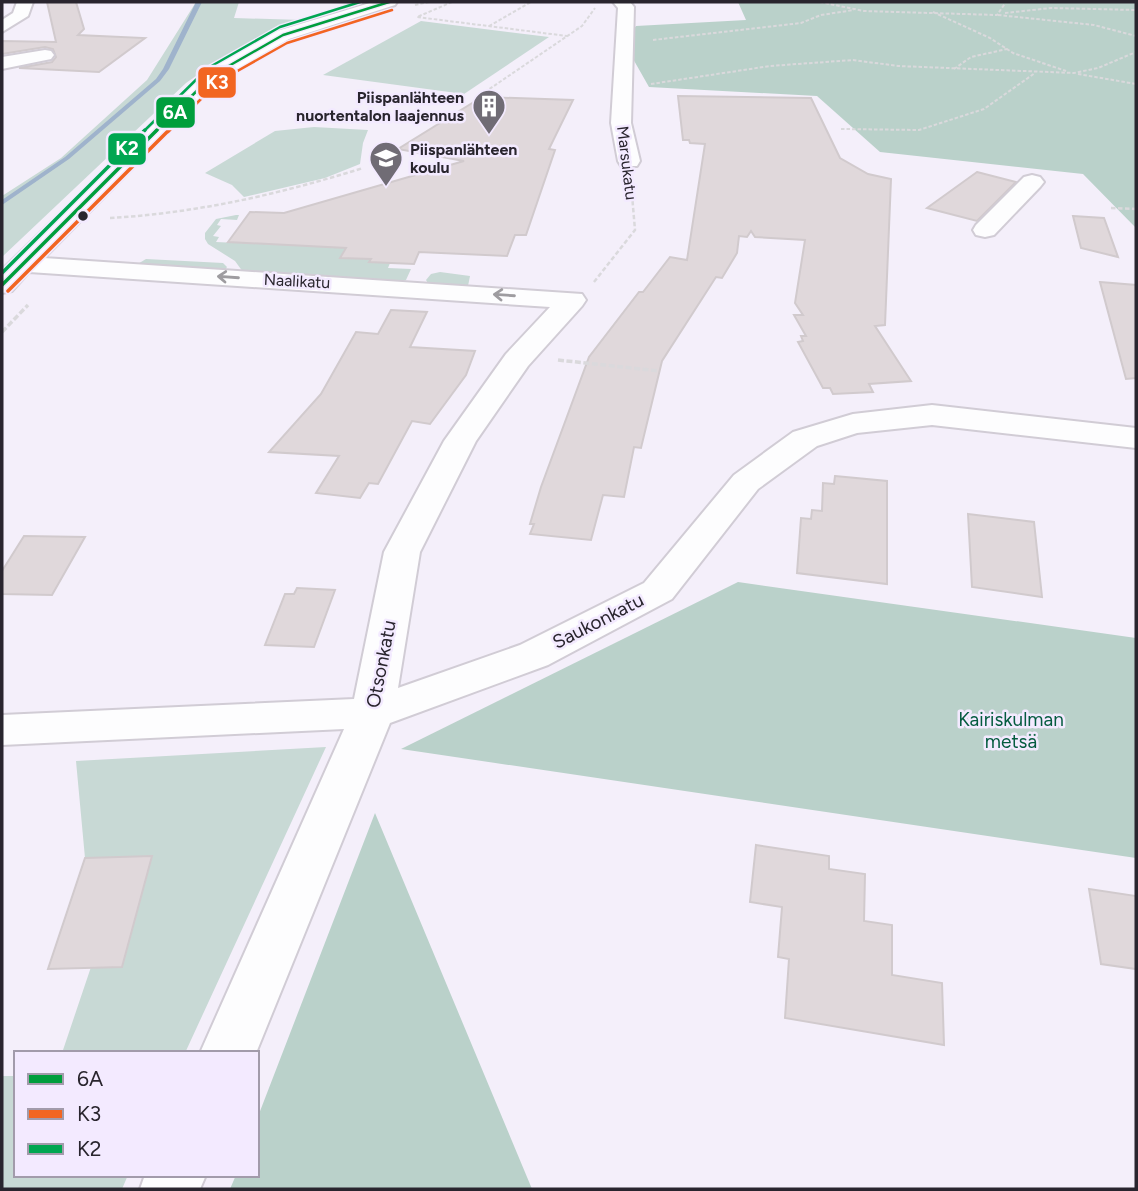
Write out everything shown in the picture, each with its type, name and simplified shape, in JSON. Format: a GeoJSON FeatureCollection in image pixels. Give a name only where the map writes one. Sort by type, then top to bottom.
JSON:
{"type":"FeatureCollection","features":[{"type":"Feature","properties":{"kind":"street"},"geometry":{"type":"LineString","coordinates":[[2,27],[20,16],[24,2]]}},
{"type":"Feature","properties":{"kind":"street","name":"Marsukatu"},"geometry":{"type":"LineString","coordinates":[[621,2],[626,7],[621,124],[629,161]]}},
{"type":"Feature","properties":{"kind":"street"},"geometry":{"type":"LineString","coordinates":[[2,285],[174,110],[213,75],[283,35],[398,4]]}},
{"type":"Feature","properties":{"kind":"street"},"geometry":{"type":"LineString","coordinates":[[2,63],[45,55]]}},
{"type":"Feature","properties":{"kind":"street"},"geometry":{"type":"LineString","coordinates":[[985,230],[1032,182]]}},
{"type":"Feature","properties":{"kind":"street","name":"Naalikatu"},"geometry":{"type":"LineString","coordinates":[[23,264],[572,300]]}},
{"type":"Feature","properties":{"kind":"street","name":"Otsonkatu"},"geometry":{"type":"LineString","coordinates":[[229,1051],[373,713],[402,552],[460,441],[523,354],[572,300]]}},
{"type":"Feature","properties":{"kind":"street","name":"Saukonkatu"},"geometry":{"type":"LineString","coordinates":[[2,730],[373,713],[534,655],[658,591],[746,482],[805,439],[853,424],[932,415],[1136,438]]}},
{"type":"Feature","properties":{"kind":"path"},"geometry":{"type":"LineString","coordinates":[[398,4],[429,2]]}},
{"type":"Feature","properties":{"kind":"path"},"geometry":{"type":"LineString","coordinates":[[452,2],[417,17],[567,36]]}},
{"type":"Feature","properties":{"kind":"path"},"geometry":{"type":"LineString","coordinates":[[489,26],[531,2]]}},
{"type":"Feature","properties":{"kind":"path"},"geometry":{"type":"LineString","coordinates":[[820,2],[854,10]]}},
{"type":"Feature","properties":{"kind":"path"},"geometry":{"type":"LineString","coordinates":[[997,15],[1006,2]]}},
{"type":"Feature","properties":{"kind":"path"},"geometry":{"type":"LineString","coordinates":[[485,92],[582,26],[599,3]]}},
{"type":"Feature","properties":{"kind":"path"},"geometry":{"type":"LineString","coordinates":[[997,15],[1051,8],[1136,10]]}},
{"type":"Feature","properties":{"kind":"path"},"geometry":{"type":"LineString","coordinates":[[624,43],[801,23],[821,15],[854,10],[997,15],[1094,25],[1136,36]]}},
{"type":"Feature","properties":{"kind":"path"},"geometry":{"type":"LineString","coordinates":[[933,12],[971,28],[1038,63],[1074,74],[1098,68],[1136,52]]}},
{"type":"Feature","properties":{"kind":"path"},"geometry":{"type":"LineString","coordinates":[[954,69],[971,57],[1007,49]]}},
{"type":"Feature","properties":{"kind":"path"},"geometry":{"type":"LineString","coordinates":[[684,77],[813,61],[853,60],[898,66],[1074,74],[1136,84]]}},
{"type":"Feature","properties":{"kind":"path"},"geometry":{"type":"LineString","coordinates":[[841,129],[919,130],[984,109],[1037,72]]}},
{"type":"Feature","properties":{"kind":"path","name":"Marsukatu"},"geometry":{"type":"LineString","coordinates":[[572,300],[588,290],[635,230],[629,161]]}},
{"type":"Feature","properties":{"kind":"path"},"geometry":{"type":"LineString","coordinates":[[118,208],[110,218],[150,215],[229,202],[305,185],[363,167]]}},
{"type":"Feature","properties":{"kind":"path"},"geometry":{"type":"LineString","coordinates":[[1111,208],[1136,209]]}},
{"type":"Feature","properties":{"kind":"path"},"geometry":{"type":"LineString","coordinates":[[2,332],[65,267]]}},
{"type":"Feature","properties":{"kind":"path"},"geometry":{"type":"LineString","coordinates":[[523,354],[659,370]]}},
{"type":"Feature","properties":{"kind":"shaded area"},"geometry":{"type":"Polygon","coordinates":[[[196,2],[239,2],[234,18],[302,20],[242,48],[186,83],[2,257],[2,196],[61,158],[147,80],[196,2]]]}},
{"type":"Feature","properties":{"kind":"shaded area"},"geometry":{"type":"Polygon","coordinates":[[[421,21],[549,37],[464,94],[323,75],[421,21]]]}},
{"type":"Feature","properties":{"kind":"shaded area"},"geometry":{"type":"Polygon","coordinates":[[[314,127],[368,130],[360,164],[325,178],[244,197],[232,185],[205,173],[275,131],[314,127]]]}},
{"type":"Feature","properties":{"kind":"shaded area"},"geometry":{"type":"Polygon","coordinates":[[[239,215],[237,220],[221,219],[217,225],[221,226],[213,236],[219,237],[216,242],[238,243],[242,238],[289,245],[293,241],[348,243],[340,258],[371,259],[370,262],[390,263],[388,268],[411,269],[406,280],[394,284],[243,272],[235,261],[208,244],[205,239],[205,233],[216,219],[239,215]]]}},
{"type":"Feature","properties":{"kind":"shaded area"},"geometry":{"type":"Polygon","coordinates":[[[146,259],[223,263],[227,267],[225,270],[136,265],[146,259]]]}},
{"type":"Feature","properties":{"kind":"shaded area"},"geometry":{"type":"Polygon","coordinates":[[[440,272],[470,276],[468,286],[429,285],[426,280],[431,274],[440,272]]]}},
{"type":"Feature","properties":{"kind":"shaded area"},"geometry":{"type":"Polygon","coordinates":[[[326,747],[186,1051],[63,1051],[91,967],[122,966],[152,857],[85,858],[76,761],[326,747]]]}},
{"type":"Feature","properties":{"kind":"shaded area"},"geometry":{"type":"Polygon","coordinates":[[[2,1076],[14,1076],[14,1177],[127,1177],[122,1189],[2,1189],[2,1076]]]}},
{"type":"Feature","properties":{"kind":"green space"},"geometry":{"type":"Polygon","coordinates":[[[738,2],[1136,2],[1136,228],[1083,174],[880,152],[817,96],[649,87],[624,43],[636,26],[746,20],[738,2]]]}},
{"type":"Feature","properties":{"kind":"green space","name":"Kairiskulman metsä"},"geometry":{"type":"Polygon","coordinates":[[[738,582],[1136,638],[1136,858],[401,749],[738,582]]]}},
{"type":"Feature","properties":{"kind":"green space"},"geometry":{"type":"Polygon","coordinates":[[[375,813],[532,1189],[230,1189],[235,1177],[259,1177],[259,1114],[375,813]]]}},
{"type":"Feature","properties":{"kind":"building"},"geometry":{"type":"Polygon","coordinates":[[[47,2],[76,2],[84,29],[78,35],[145,38],[99,72],[19,68],[52,62],[56,57],[53,49],[45,47],[2,54],[2,41],[56,42],[47,2]]]}},
{"type":"Feature","properties":{"kind":"building"},"geometry":{"type":"Polygon","coordinates":[[[678,96],[811,98],[840,158],[868,174],[891,179],[885,325],[875,326],[911,381],[869,384],[873,392],[833,394],[830,388],[823,388],[798,342],[803,341],[801,336],[806,336],[794,315],[803,315],[795,303],[805,240],[755,237],[751,231],[747,237],[739,236],[737,253],[722,278],[716,277],[662,361],[641,448],[634,447],[624,497],[603,495],[591,540],[530,534],[534,524],[530,524],[541,487],[589,357],[670,257],[687,260],[705,144],[683,140],[678,96]]]}},
{"type":"Feature","properties":{"kind":"building"},"geometry":{"type":"Polygon","coordinates":[[[482,97],[573,100],[549,149],[555,150],[526,235],[515,235],[507,256],[419,252],[414,264],[369,262],[371,259],[340,258],[346,248],[228,242],[250,212],[284,213],[464,161],[398,149],[482,97]]]}},
{"type":"Feature","properties":{"kind":"building"},"geometry":{"type":"Polygon","coordinates":[[[977,172],[1016,182],[977,221],[927,208],[977,172]]]}},
{"type":"Feature","properties":{"kind":"building"},"geometry":{"type":"Polygon","coordinates":[[[1073,216],[1104,218],[1118,257],[1081,248],[1073,216]]]}},
{"type":"Feature","properties":{"kind":"building"},"geometry":{"type":"Polygon","coordinates":[[[1100,282],[1136,285],[1136,378],[1126,379],[1100,282]]]}},
{"type":"Feature","properties":{"kind":"building"},"geometry":{"type":"Polygon","coordinates":[[[391,310],[427,312],[410,347],[475,351],[466,375],[430,424],[412,421],[378,484],[369,483],[360,498],[316,493],[339,456],[269,452],[321,394],[356,332],[378,334],[391,310]]]}},
{"type":"Feature","properties":{"kind":"building"},"geometry":{"type":"Polygon","coordinates":[[[835,476],[887,481],[887,584],[797,573],[801,518],[811,519],[812,510],[822,511],[823,483],[834,484],[835,476]]]}},
{"type":"Feature","properties":{"kind":"building"},"geometry":{"type":"Polygon","coordinates":[[[968,514],[1034,522],[1042,597],[972,587],[968,514]]]}},
{"type":"Feature","properties":{"kind":"building"},"geometry":{"type":"Polygon","coordinates":[[[24,536],[85,537],[52,595],[2,594],[2,571],[24,536]]]}},
{"type":"Feature","properties":{"kind":"building"},"geometry":{"type":"Polygon","coordinates":[[[297,588],[335,590],[314,647],[265,645],[285,594],[294,594],[297,588]]]}},
{"type":"Feature","properties":{"kind":"building"},"geometry":{"type":"Polygon","coordinates":[[[756,845],[829,856],[829,869],[865,874],[864,921],[892,925],[892,975],[942,983],[944,1045],[785,1018],[789,959],[778,957],[782,907],[750,902],[756,845]]]}},
{"type":"Feature","properties":{"kind":"building"},"geometry":{"type":"Polygon","coordinates":[[[152,856],[122,967],[48,969],[85,858],[152,856]]]}},
{"type":"Feature","properties":{"kind":"building"},"geometry":{"type":"Polygon","coordinates":[[[1089,889],[1136,896],[1136,969],[1101,964],[1089,889]]]}},
{"type":"Feature","properties":{"kind":"waterway"},"geometry":{"type":"LineString","coordinates":[[2,203],[67,158],[158,80],[199,2]]}},
{"type":"Feature","properties":{"kind":"transit line","name":"K2"},"geometry":{"type":"LineString","coordinates":[[2,273],[208,68],[280,27],[360,2]]}},
{"type":"Feature","properties":{"kind":"transit line","name":"6A"},"geometry":{"type":"LineString","coordinates":[[2,285],[213,75],[283,35],[389,2]]}},
{"type":"Feature","properties":{"kind":"transit line","name":"K3"},"geometry":{"type":"LineString","coordinates":[[8,291],[218,82],[287,43],[392,10]]}},
{"type":"Feature","properties":{"kind":"place","name":"Piispanlähteen nuortentalon laajennus"},"geometry":{"type":"Point","coordinates":[489,136]}},
{"type":"Feature","properties":{"kind":"place","name":"Piispanlähteen koulu"},"geometry":{"type":"Point","coordinates":[386,188]}}]}
